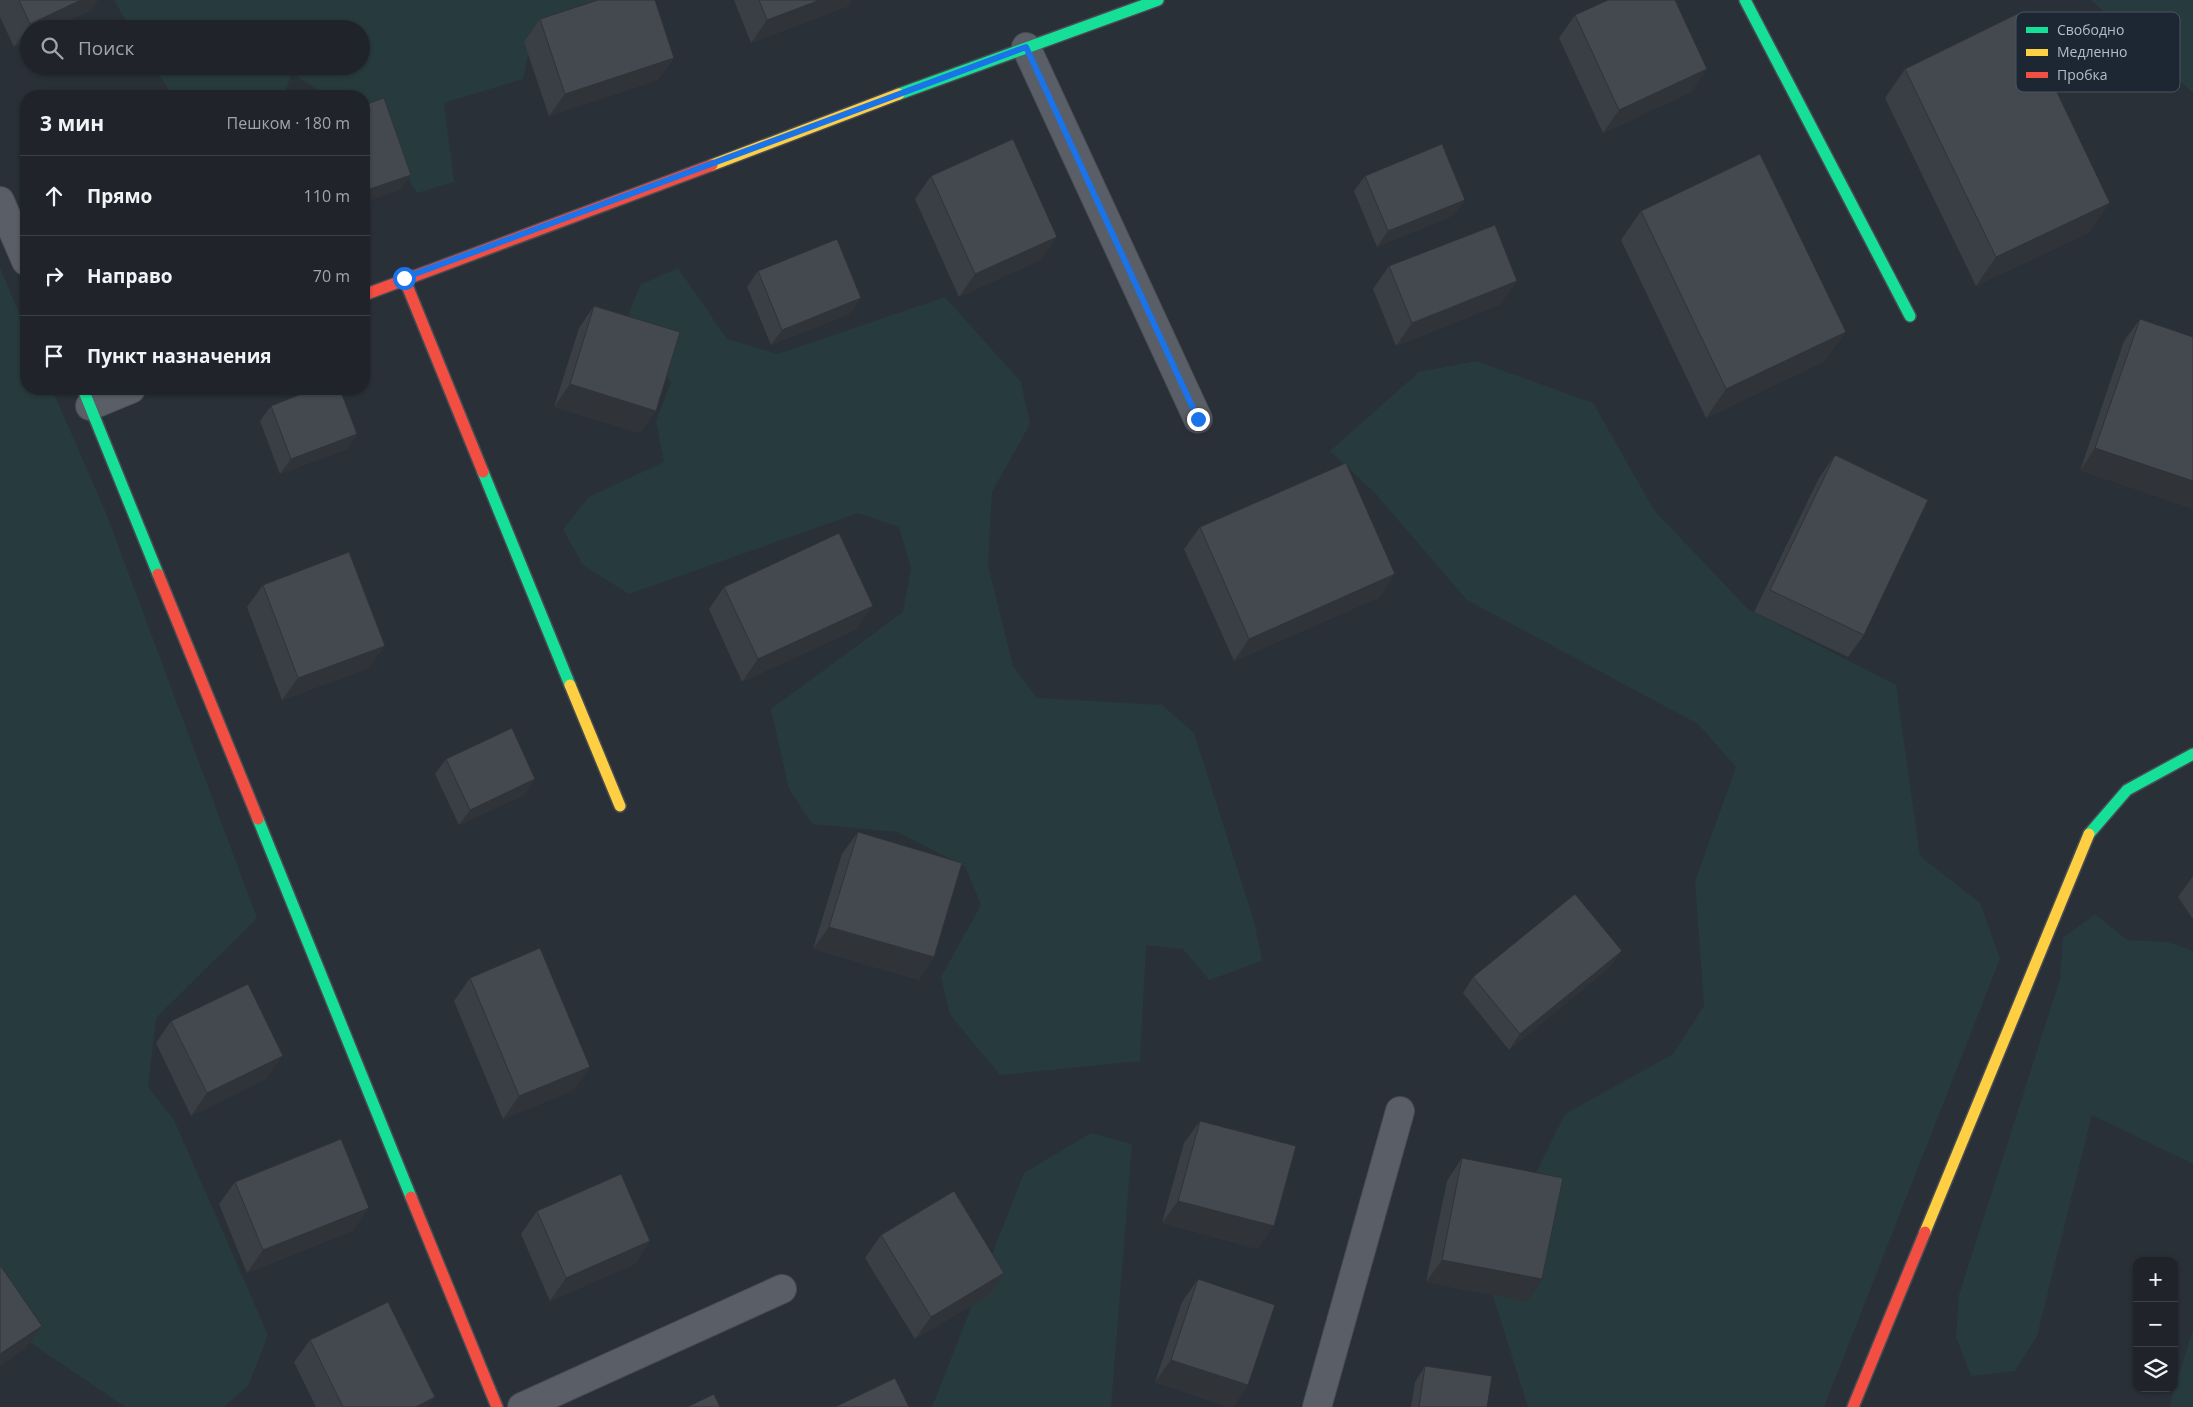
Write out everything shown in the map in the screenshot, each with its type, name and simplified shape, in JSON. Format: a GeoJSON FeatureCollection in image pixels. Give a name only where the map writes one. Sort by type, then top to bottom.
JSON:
{"type":"FeatureCollection","features":[{"type":"Feature","properties":{"kind":"street"},"geometry":{"type":"LineString","coordinates":[[370,292],[404,278],[1026,47],[1158,0]]}},
{"type":"Feature","properties":{"kind":"street"},"geometry":{"type":"LineString","coordinates":[[1745,0],[1910,316]]}},
{"type":"Feature","properties":{"kind":"street"},"geometry":{"type":"LineString","coordinates":[[1026,47],[1198,419]]}},
{"type":"Feature","properties":{"kind":"street"},"geometry":{"type":"LineString","coordinates":[[0,201],[20,247]]}},
{"type":"Feature","properties":{"kind":"street"},"geometry":{"type":"LineString","coordinates":[[404,278],[620,806]]}},
{"type":"Feature","properties":{"kind":"street"},"geometry":{"type":"LineString","coordinates":[[86,397],[497,1407]]}},
{"type":"Feature","properties":{"kind":"street"},"geometry":{"type":"LineString","coordinates":[[1853,1407],[2090,830],[2127,790],[2193,754]]}},
{"type":"Feature","properties":{"kind":"street"},"geometry":{"type":"LineString","coordinates":[[1317,1407],[1400,1111]]}},
{"type":"Feature","properties":{"kind":"street"},"geometry":{"type":"LineString","coordinates":[[522,1407],[782,1289]]}},
{"type":"Feature","properties":{"kind":"green space"},"geometry":{"type":"Polygon","coordinates":[[[114,0],[618,0],[534,29],[523,79],[444,103],[454,182],[417,193],[378,127],[370,122],[370,90],[318,90],[294,75],[370,75],[370,20],[126,20],[114,0]]]}},
{"type":"Feature","properties":{"kind":"green space"},"geometry":{"type":"Polygon","coordinates":[[[2091,0],[2193,0],[2193,93],[2180,81],[2180,12],[2104,12],[2091,0]]]}},
{"type":"Feature","properties":{"kind":"green space"},"geometry":{"type":"Polygon","coordinates":[[[159,75],[290,75],[287,90],[168,90],[159,75]]]}},
{"type":"Feature","properties":{"kind":"green space"},"geometry":{"type":"Polygon","coordinates":[[[0,268],[20,315],[20,395],[55,395],[106,513],[257,918],[156,1018],[148,1087],[174,1120],[268,1335],[248,1386],[224,1407],[125,1407],[15,1332],[0,1278],[0,268]]]}},
{"type":"Feature","properties":{"kind":"green space"},"geometry":{"type":"Polygon","coordinates":[[[678,268],[727,339],[778,354],[945,297],[1021,382],[1030,424],[992,492],[988,565],[1013,666],[1037,698],[1162,705],[1194,733],[1254,921],[1262,961],[1209,980],[1183,949],[1146,945],[1140,1061],[1000,1075],[950,1015],[941,977],[981,905],[965,866],[897,832],[812,824],[789,789],[771,709],[903,612],[911,568],[899,527],[858,513],[629,594],[583,565],[563,529],[589,497],[664,462],[656,421],[671,382],[626,321],[640,285],[678,268]]]}},
{"type":"Feature","properties":{"kind":"green space"},"geometry":{"type":"Polygon","coordinates":[[[1476,361],[1593,403],[1654,510],[1748,609],[1896,685],[1920,856],[1980,903],[2000,959],[1824,1407],[1528,1407],[1486,1274],[1565,1114],[1673,1054],[1704,1006],[1695,881],[1736,767],[1698,724],[1467,600],[1375,493],[1330,451],[1419,372],[1476,361]]]}},
{"type":"Feature","properties":{"kind":"green space"},"geometry":{"type":"Polygon","coordinates":[[[2095,914],[2127,940],[2168,942],[2193,951],[2193,1164],[2092,1115],[2037,1336],[2015,1371],[1971,1376],[1956,1337],[1959,1295],[2060,979],[2063,938],[2095,914]]]}},
{"type":"Feature","properties":{"kind":"green space"},"geometry":{"type":"Polygon","coordinates":[[[1091,1133],[1132,1144],[1111,1407],[932,1407],[1024,1173],[1091,1133]]]}},
{"type":"Feature","properties":{"kind":"green space"},"geometry":{"type":"Polygon","coordinates":[[[2193,1329],[2193,1407],[2169,1407],[2174,1392],[2178,1392],[2178,1378],[2193,1329]]]}},
{"type":"Feature","properties":{"kind":"building"},"geometry":{"type":"Polygon","coordinates":[[[19,0],[81,0],[38,20],[28,20],[19,0]]]}},
{"type":"Feature","properties":{"kind":"building"},"geometry":{"type":"Polygon","coordinates":[[[598,0],[655,0],[674,58],[565,94],[540,19],[598,0]]]}},
{"type":"Feature","properties":{"kind":"building"},"geometry":{"type":"Polygon","coordinates":[[[759,0],[820,0],[767,20],[759,0]]]}},
{"type":"Feature","properties":{"kind":"building"},"geometry":{"type":"Polygon","coordinates":[[[1608,0],[1675,0],[1707,69],[1619,110],[1575,15],[1608,0]]]}},
{"type":"Feature","properties":{"kind":"building"},"geometry":{"type":"Polygon","coordinates":[[[2016,14],[2016,92],[2057,92],[2110,203],[1996,257],[1905,69],[2016,14]]]}},
{"type":"Feature","properties":{"kind":"building"},"geometry":{"type":"Polygon","coordinates":[[[384,98],[411,175],[370,189],[370,103],[384,98]]]}},
{"type":"Feature","properties":{"kind":"building"},"geometry":{"type":"Polygon","coordinates":[[[1013,139],[1057,237],[975,274],[931,176],[1013,139]]]}},
{"type":"Feature","properties":{"kind":"building"},"geometry":{"type":"Polygon","coordinates":[[[1442,144],[1465,200],[1388,231],[1365,176],[1442,144]]]}},
{"type":"Feature","properties":{"kind":"building"},"geometry":{"type":"Polygon","coordinates":[[[1760,154],[1846,332],[1726,389],[1641,211],[1760,154]]]}},
{"type":"Feature","properties":{"kind":"building"},"geometry":{"type":"Polygon","coordinates":[[[1495,225],[1517,281],[1412,323],[1389,266],[1495,225]]]}},
{"type":"Feature","properties":{"kind":"building"},"geometry":{"type":"Polygon","coordinates":[[[837,239],[861,298],[782,330],[758,271],[837,239]]]}},
{"type":"Feature","properties":{"kind":"building"},"geometry":{"type":"Polygon","coordinates":[[[594,306],[680,332],[656,411],[570,384],[594,306]]]}},
{"type":"Feature","properties":{"kind":"building"},"geometry":{"type":"Polygon","coordinates":[[[2140,319],[2193,337],[2193,481],[2095,448],[2140,319]]]}},
{"type":"Feature","properties":{"kind":"building"},"geometry":{"type":"Polygon","coordinates":[[[299,395],[342,395],[357,434],[291,459],[271,406],[299,395]]]}},
{"type":"Feature","properties":{"kind":"building"},"geometry":{"type":"Polygon","coordinates":[[[1835,455],[1928,500],[1864,635],[1770,590],[1835,455]]]}},
{"type":"Feature","properties":{"kind":"building"},"geometry":{"type":"Polygon","coordinates":[[[1346,463],[1395,574],[1249,639],[1200,527],[1346,463]]]}},
{"type":"Feature","properties":{"kind":"building"},"geometry":{"type":"Polygon","coordinates":[[[839,533],[873,606],[758,659],[724,587],[839,533]]]}},
{"type":"Feature","properties":{"kind":"building"},"geometry":{"type":"Polygon","coordinates":[[[349,552],[385,646],[298,678],[263,585],[349,552]]]}},
{"type":"Feature","properties":{"kind":"building"},"geometry":{"type":"Polygon","coordinates":[[[512,728],[535,779],[470,810],[446,759],[512,728]]]}},
{"type":"Feature","properties":{"kind":"building"},"geometry":{"type":"Polygon","coordinates":[[[858,832],[962,863],[934,957],[829,927],[858,832]]]}},
{"type":"Feature","properties":{"kind":"building"},"geometry":{"type":"Polygon","coordinates":[[[1575,894],[1622,951],[1520,1034],[1473,977],[1575,894]]]}},
{"type":"Feature","properties":{"kind":"building"},"geometry":{"type":"Polygon","coordinates":[[[540,948],[590,1067],[519,1096],[470,978],[540,948]]]}},
{"type":"Feature","properties":{"kind":"building"},"geometry":{"type":"Polygon","coordinates":[[[248,984],[283,1056],[207,1093],[171,1021],[248,984]]]}},
{"type":"Feature","properties":{"kind":"building"},"geometry":{"type":"Polygon","coordinates":[[[1200,1121],[1296,1146],[1274,1226],[1178,1201],[1200,1121]]]}},
{"type":"Feature","properties":{"kind":"building"},"geometry":{"type":"Polygon","coordinates":[[[341,1139],[369,1208],[263,1250],[235,1182],[341,1139]]]}},
{"type":"Feature","properties":{"kind":"building"},"geometry":{"type":"Polygon","coordinates":[[[1462,1158],[1563,1178],[1542,1279],[1442,1260],[1462,1158]]]}},
{"type":"Feature","properties":{"kind":"building"},"geometry":{"type":"Polygon","coordinates":[[[621,1174],[650,1241],[566,1278],[537,1211],[621,1174]]]}},
{"type":"Feature","properties":{"kind":"building"},"geometry":{"type":"Polygon","coordinates":[[[954,1191],[1004,1273],[931,1317],[881,1235],[954,1191]]]}},
{"type":"Feature","properties":{"kind":"building"},"geometry":{"type":"Polygon","coordinates":[[[0,1265],[42,1326],[0,1354],[0,1265]]]}},
{"type":"Feature","properties":{"kind":"building"},"geometry":{"type":"Polygon","coordinates":[[[1198,1279],[1275,1305],[1248,1385],[1171,1360],[1198,1279]]]}},
{"type":"Feature","properties":{"kind":"building"},"geometry":{"type":"Polygon","coordinates":[[[388,1302],[435,1397],[416,1407],[343,1407],[310,1340],[388,1302]]]}},
{"type":"Feature","properties":{"kind":"building"},"geometry":{"type":"Polygon","coordinates":[[[1425,1366],[1492,1376],[1487,1407],[1419,1407],[1425,1366]]]}},
{"type":"Feature","properties":{"kind":"building"},"geometry":{"type":"Polygon","coordinates":[[[895,1378],[909,1407],[835,1407],[895,1378]]]}},
{"type":"Feature","properties":{"kind":"building"},"geometry":{"type":"Polygon","coordinates":[[[714,1394],[720,1407],[687,1407],[714,1394]]]}},
{"type":"Feature","properties":{"kind":"traffic: fast"},"geometry":{"type":"LineString","coordinates":[[899,94],[1158,0]]}},
{"type":"Feature","properties":{"kind":"traffic: fast"},"geometry":{"type":"LineString","coordinates":[[1745,0],[1910,316]]}},
{"type":"Feature","properties":{"kind":"traffic: fast"},"geometry":{"type":"LineString","coordinates":[[85,395],[158,574]]}},
{"type":"Feature","properties":{"kind":"traffic: fast"},"geometry":{"type":"LineString","coordinates":[[483,472],[570,685]]}},
{"type":"Feature","properties":{"kind":"traffic: fast"},"geometry":{"type":"LineString","coordinates":[[2089,834],[2127,790],[2193,754]]}},
{"type":"Feature","properties":{"kind":"traffic: fast"},"geometry":{"type":"LineString","coordinates":[[258,819],[411,1197]]}},
{"type":"Feature","properties":{"kind":"traffic: slow"},"geometry":{"type":"LineString","coordinates":[[712,165],[899,94]]}},
{"type":"Feature","properties":{"kind":"traffic: slow"},"geometry":{"type":"LineString","coordinates":[[570,685],[620,806]]}},
{"type":"Feature","properties":{"kind":"traffic: slow"},"geometry":{"type":"LineString","coordinates":[[1925,1232],[2089,834]]}},
{"type":"Feature","properties":{"kind":"traffic: jam"},"geometry":{"type":"LineString","coordinates":[[370,293],[712,165]]}},
{"type":"Feature","properties":{"kind":"traffic: jam"},"geometry":{"type":"LineString","coordinates":[[404,278],[483,472]]}},
{"type":"Feature","properties":{"kind":"traffic: jam"},"geometry":{"type":"LineString","coordinates":[[158,574],[258,819]]}},
{"type":"Feature","properties":{"kind":"traffic: jam"},"geometry":{"type":"LineString","coordinates":[[411,1197],[497,1407]]}},
{"type":"Feature","properties":{"kind":"traffic: jam"},"geometry":{"type":"LineString","coordinates":[[1853,1407],[1925,1232]]}},
{"type":"Feature","properties":{"kind":"route"},"geometry":{"type":"LineString","coordinates":[[404,278],[1026,47],[1198,419]]}}]}
